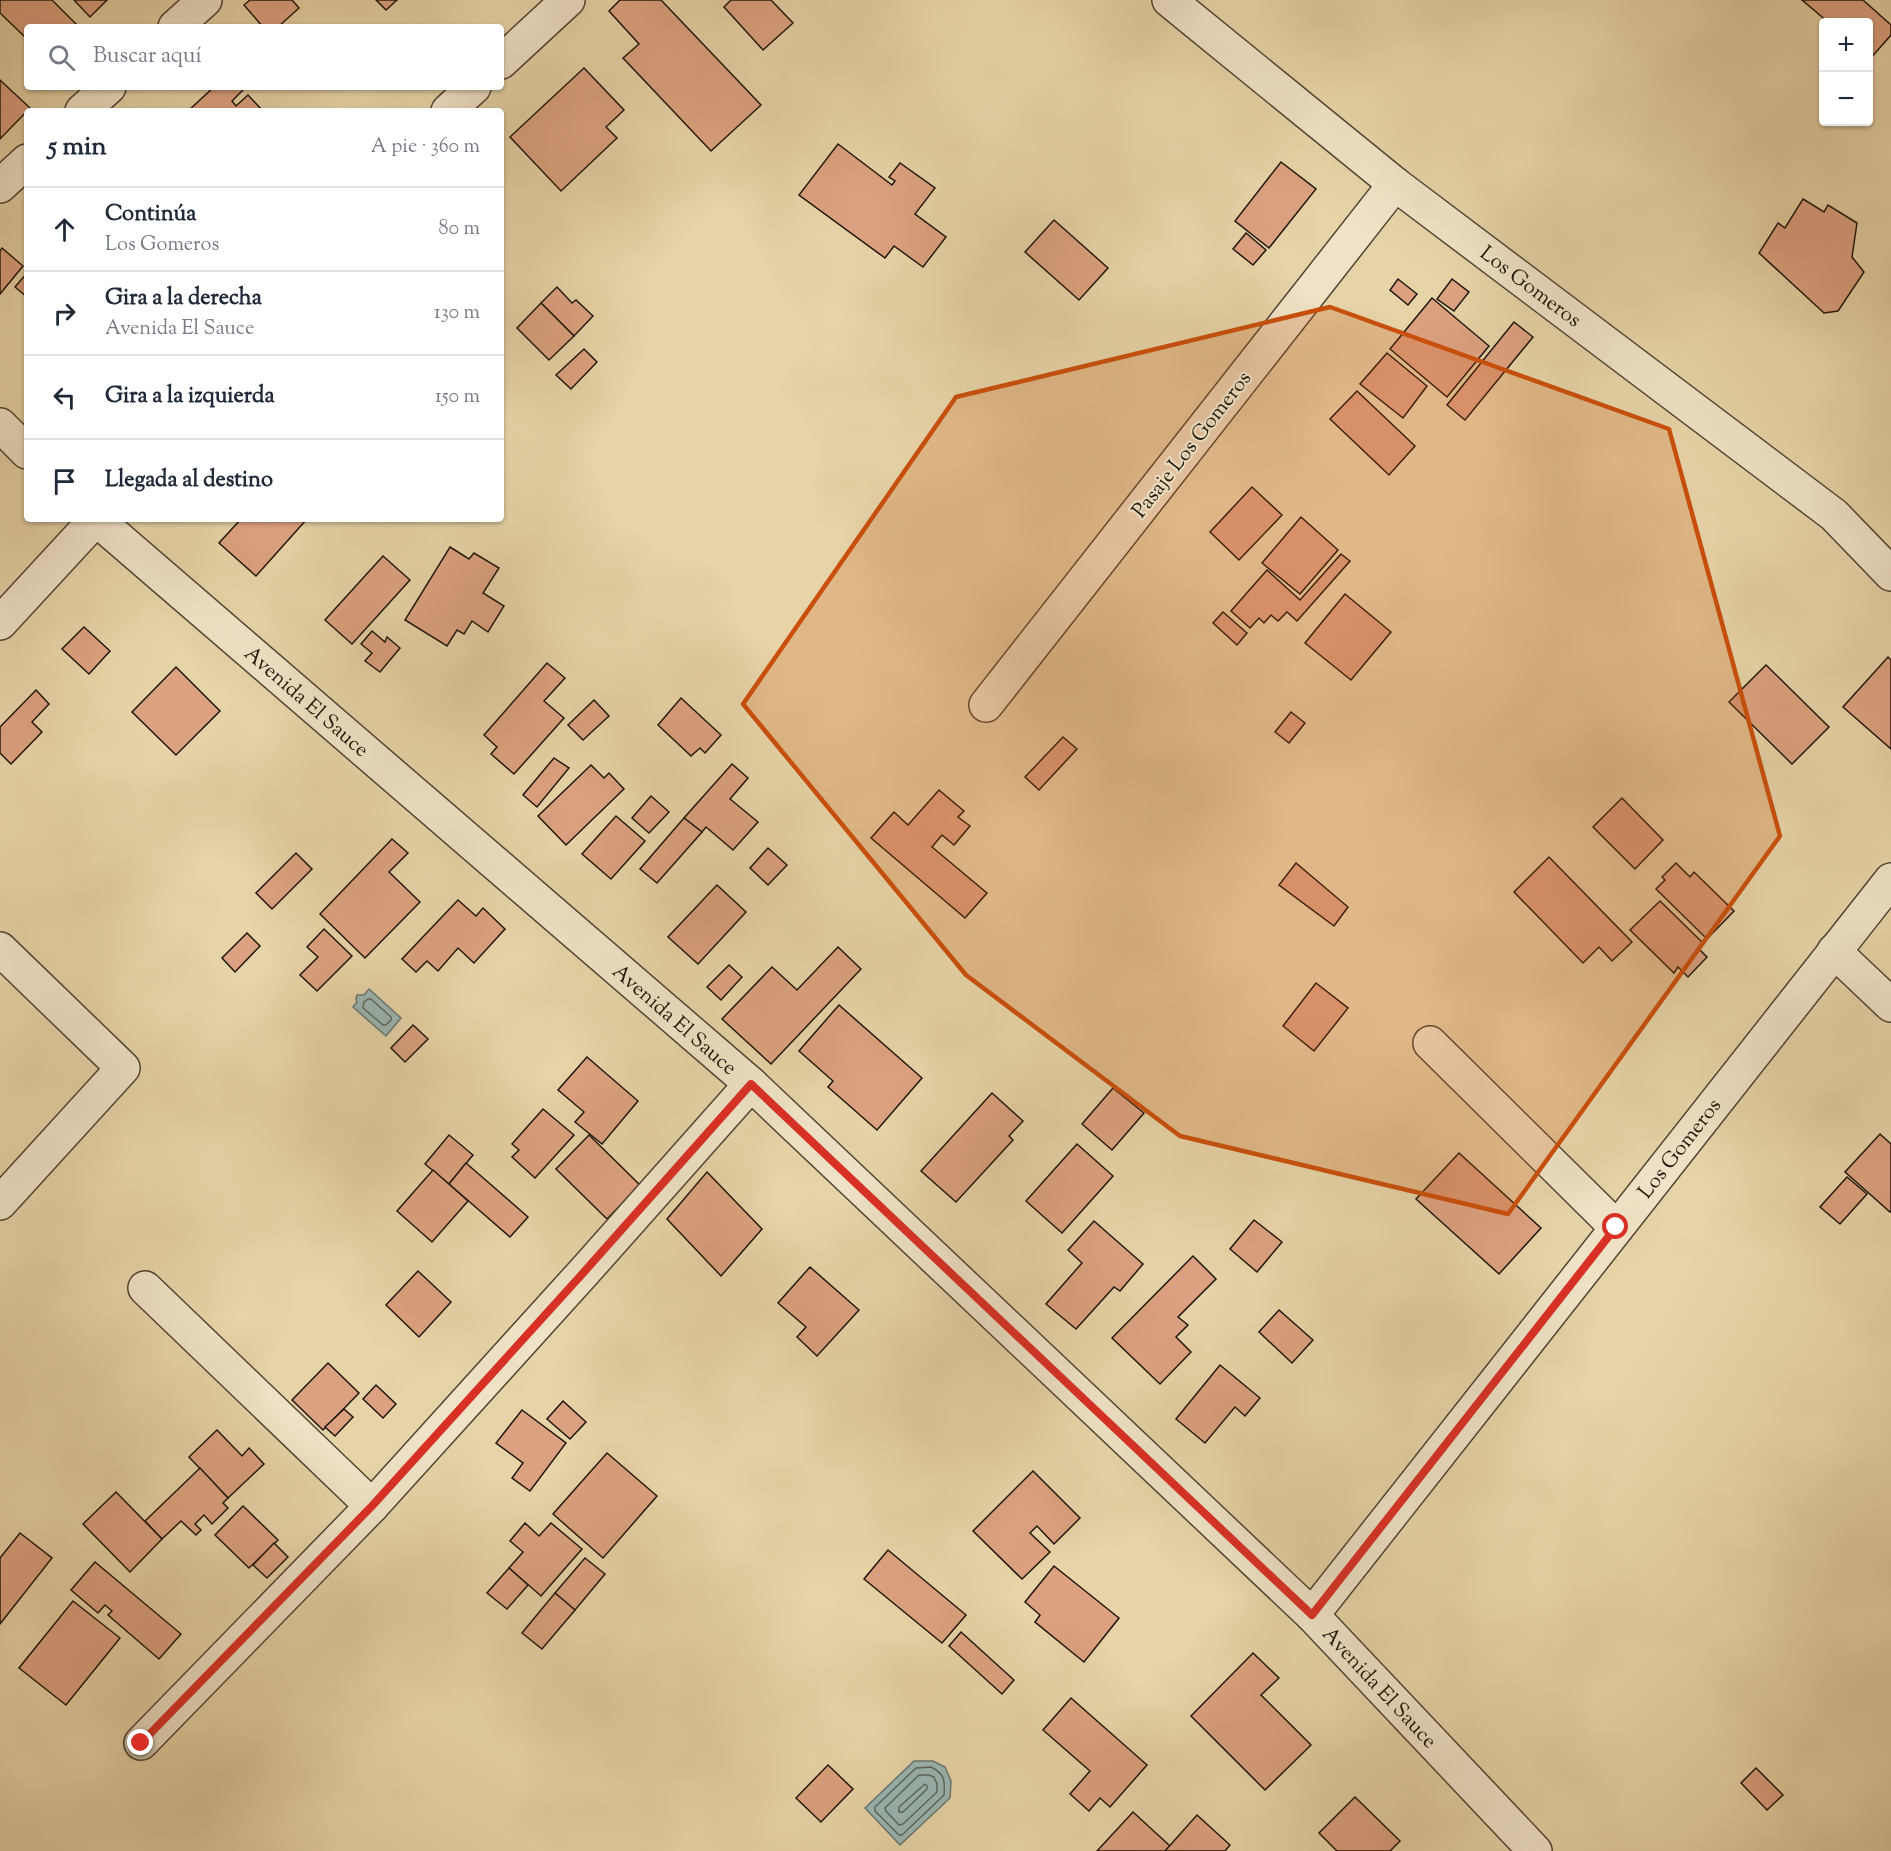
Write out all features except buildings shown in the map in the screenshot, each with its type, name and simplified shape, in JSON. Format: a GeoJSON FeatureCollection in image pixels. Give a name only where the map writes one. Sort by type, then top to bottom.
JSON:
{"type":"FeatureCollection","features":[{"type":"Feature","properties":{"kind":"street"},"geometry":{"type":"LineString","coordinates":[[178,24],[205,0]]}},
{"type":"Feature","properties":{"kind":"street"},"geometry":{"type":"LineString","coordinates":[[504,59],[568,0]]}},
{"type":"Feature","properties":{"kind":"street","name":"Los Gomeros"},"geometry":{"type":"LineString","coordinates":[[1168,0],[1395,184],[1834,515],[1891,574]]}},
{"type":"Feature","properties":{"kind":"street"},"geometry":{"type":"LineString","coordinates":[[85,108],[106,90]]}},
{"type":"Feature","properties":{"kind":"street"},"geometry":{"type":"LineString","coordinates":[[451,108],[471,90]]}},
{"type":"Feature","properties":{"kind":"street"},"geometry":{"type":"LineString","coordinates":[[0,186],[24,164]]}},
{"type":"Feature","properties":{"kind":"street","name":"Pasaje Los Gomeros"},"geometry":{"type":"LineString","coordinates":[[986,705],[1395,184]]}},
{"type":"Feature","properties":{"kind":"street"},"geometry":{"type":"LineString","coordinates":[[0,425],[24,449]]}},
{"type":"Feature","properties":{"kind":"street"},"geometry":{"type":"LineString","coordinates":[[0,623],[93,522]]}},
{"type":"Feature","properties":{"kind":"street","name":"Avenida El Sauce"},"geometry":{"type":"LineString","coordinates":[[99,522],[751,1084],[1312,1615],[1524,1847]]}},
{"type":"Feature","properties":{"kind":"street","name":"Los Gomeros"},"geometry":{"type":"LineString","coordinates":[[1312,1615],[1891,880]]}},
{"type":"Feature","properties":{"kind":"street"},"geometry":{"type":"LineString","coordinates":[[0,949],[123,1068],[0,1203]]}},
{"type":"Feature","properties":{"kind":"street"},"geometry":{"type":"LineString","coordinates":[[1834,951],[1891,1005]]}},
{"type":"Feature","properties":{"kind":"street"},"geometry":{"type":"LineString","coordinates":[[1430,1043],[1616,1227]]}},
{"type":"Feature","properties":{"kind":"street"},"geometry":{"type":"LineString","coordinates":[[141,1743],[372,1506],[751,1084]]}},
{"type":"Feature","properties":{"kind":"street"},"geometry":{"type":"LineString","coordinates":[[145,1288],[372,1506]]}},
{"type":"Feature","properties":{"kind":"highlighted area"},"geometry":{"type":"Polygon","coordinates":[[[1330,307],[1669,429],[1780,836],[1508,1214],[1180,1136],[966,975],[743,704],[956,397],[1330,307]]]}},
{"type":"Feature","properties":{"kind":"water"},"geometry":{"type":"Polygon","coordinates":[[[369,989],[401,1018],[386,1036],[353,1007],[357,1002],[357,995],[364,995],[369,989]]]}},
{"type":"Feature","properties":{"kind":"water"},"geometry":{"type":"Polygon","coordinates":[[[914,1761],[933,1761],[945,1767],[951,1781],[950,1798],[900,1845],[865,1808],[914,1761]]]}},
{"type":"Feature","properties":{"kind":"route"},"geometry":{"type":"LineString","coordinates":[[141,1743],[372,1506],[751,1084],[1312,1615],[1616,1227]]}}]}
